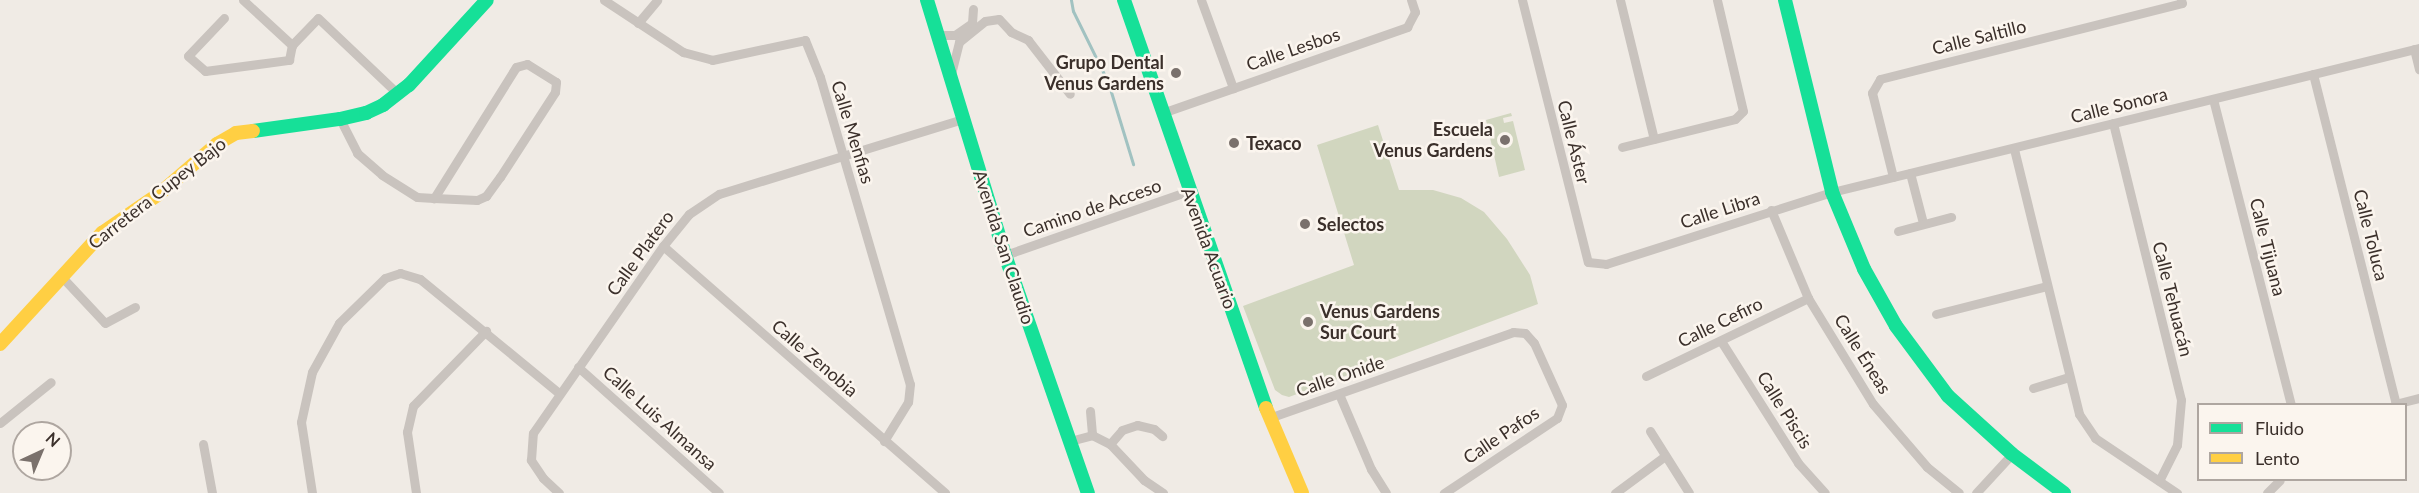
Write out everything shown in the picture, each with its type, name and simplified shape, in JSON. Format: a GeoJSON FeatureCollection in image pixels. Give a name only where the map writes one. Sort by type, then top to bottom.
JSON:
{"type":"FeatureCollection","features":[{"type":"Feature","properties":{"kind":"street"},"geometry":{"type":"LineString","coordinates":[[243,0],[292,45]]}},
{"type":"Feature","properties":{"kind":"street","name":"Carretera Cupey Bajo"},"geometry":{"type":"LineString","coordinates":[[0,344],[102,233],[159,194],[223,140],[236,134],[340,120],[366,113],[398,94],[487,0]]}},
{"type":"Feature","properties":{"kind":"street","name":"Calle Menfias"},"geometry":{"type":"LineString","coordinates":[[604,0],[683,52],[712,60],[805,40],[820,77],[910,384],[908,402],[884,441]]}},
{"type":"Feature","properties":{"kind":"street"},"geometry":{"type":"LineString","coordinates":[[638,23],[657,0]]}},
{"type":"Feature","properties":{"kind":"street","name":"Avenida San Claudio"},"geometry":{"type":"LineString","coordinates":[[927,0],[1005,255],[1088,493]]}},
{"type":"Feature","properties":{"kind":"street","name":"Avenida Acuario"},"geometry":{"type":"LineString","coordinates":[[1124,0],[1269,418],[1302,493]]}},
{"type":"Feature","properties":{"kind":"street"},"geometry":{"type":"LineString","coordinates":[[1201,0],[1233,88]]}},
{"type":"Feature","properties":{"kind":"street","name":"Calle Lesbos"},"geometry":{"type":"LineString","coordinates":[[1162,113],[1407,27],[1415,12],[1411,0]]}},
{"type":"Feature","properties":{"kind":"street","name":"Calle Áster"},"geometry":{"type":"LineString","coordinates":[[1522,0],[1588,262],[1606,264],[1618,260]]}},
{"type":"Feature","properties":{"kind":"street"},"geometry":{"type":"LineString","coordinates":[[1620,0],[1654,139]]}},
{"type":"Feature","properties":{"kind":"street"},"geometry":{"type":"LineString","coordinates":[[1622,147],[1735,119],[1743,111],[1717,0]]}},
{"type":"Feature","properties":{"kind":"street"},"geometry":{"type":"LineString","coordinates":[[1785,0],[1832,192],[1864,269],[1896,326],[1948,396],[2012,454],[2064,493]]}},
{"type":"Feature","properties":{"kind":"street","name":"Calle Saltillo"},"geometry":{"type":"LineString","coordinates":[[1893,177],[1872,93],[1880,79],[2182,3],[2181,0]]}},
{"type":"Feature","properties":{"kind":"street"},"geometry":{"type":"LineString","coordinates":[[937,35],[956,35],[972,23],[973,9]]}},
{"type":"Feature","properties":{"kind":"street"},"geometry":{"type":"LineString","coordinates":[[224,18],[188,56],[205,71],[289,60],[292,45],[318,18],[398,94]]}},
{"type":"Feature","properties":{"kind":"street"},"geometry":{"type":"LineString","coordinates":[[950,76],[958,42],[985,21],[999,18],[1011,32],[1028,40],[1070,94]]}},
{"type":"Feature","properties":{"kind":"street"},"geometry":{"type":"LineString","coordinates":[[2417,48],[2419,69]]}},
{"type":"Feature","properties":{"kind":"street","name":"Calle Sonora"},"geometry":{"type":"LineString","coordinates":[[1832,192],[2417,48]]}},
{"type":"Feature","properties":{"kind":"street"},"geometry":{"type":"LineString","coordinates":[[340,120],[357,153],[382,175],[417,197],[434,198],[477,200],[486,196],[555,92],[556,82],[527,64],[516,67],[434,198]]}},
{"type":"Feature","properties":{"kind":"street","name":"Calle Toluca"},"geometry":{"type":"LineString","coordinates":[[2313,74],[2396,403]]}},
{"type":"Feature","properties":{"kind":"street","name":"Calle Tijuana"},"geometry":{"type":"LineString","coordinates":[[2213,99],[2290,403]]}},
{"type":"Feature","properties":{"kind":"street","name":"Calle Platero"},"geometry":{"type":"LineString","coordinates":[[559,493],[543,478],[531,460],[533,433],[663,246],[689,214],[719,194],[963,119]]}},
{"type":"Feature","properties":{"kind":"street","name":"Calle Tehuacán"},"geometry":{"type":"LineString","coordinates":[[2113,123],[2181,400],[2177,445],[2159,481]]}},
{"type":"Feature","properties":{"kind":"street"},"geometry":{"type":"LineString","coordinates":[[2014,148],[2079,414],[2095,438],[2177,493]]}},
{"type":"Feature","properties":{"kind":"street"},"geometry":{"type":"LineString","coordinates":[[1910,173],[1923,223]]}},
{"type":"Feature","properties":{"kind":"street","name":"Camino de Acceso"},"geometry":{"type":"LineString","coordinates":[[1005,255],[1189,191]]}},
{"type":"Feature","properties":{"kind":"street","name":"Calle Libra"},"geometry":{"type":"LineString","coordinates":[[1618,260],[1832,192]]}},
{"type":"Feature","properties":{"kind":"street","name":"Calle Éneas"},"geometry":{"type":"LineString","coordinates":[[1771,210],[1808,298],[1873,404],[1927,467],[1959,493]]}},
{"type":"Feature","properties":{"kind":"street"},"geometry":{"type":"LineString","coordinates":[[1898,231],[1951,217]]}},
{"type":"Feature","properties":{"kind":"street","name":"Calle Zenobia"},"geometry":{"type":"LineString","coordinates":[[663,246],[945,493]]}},
{"type":"Feature","properties":{"kind":"street"},"geometry":{"type":"LineString","coordinates":[[312,493],[301,422],[312,372],[339,323],[385,278],[400,273],[420,279],[559,393]]}},
{"type":"Feature","properties":{"kind":"street"},"geometry":{"type":"LineString","coordinates":[[61,276],[105,323],[135,307]]}},
{"type":"Feature","properties":{"kind":"street"},"geometry":{"type":"LineString","coordinates":[[1936,314],[2047,286]]}},
{"type":"Feature","properties":{"kind":"street","name":"Calle Cefiro"},"geometry":{"type":"LineString","coordinates":[[1646,376],[1808,298]]}},
{"type":"Feature","properties":{"kind":"street"},"geometry":{"type":"LineString","coordinates":[[416,493],[407,432],[413,406],[486,331]]}},
{"type":"Feature","properties":{"kind":"street","name":"Calle Onide"},"geometry":{"type":"LineString","coordinates":[[1269,418],[1513,333],[1525,333]]}},
{"type":"Feature","properties":{"kind":"street","name":"Calle Pafos"},"geometry":{"type":"LineString","coordinates":[[1444,493],[1557,418],[1562,405],[1534,343],[1525,333]]}},
{"type":"Feature","properties":{"kind":"street","name":"Calle Piscis"},"geometry":{"type":"LineString","coordinates":[[1721,341],[1798,463],[1825,493]]}},
{"type":"Feature","properties":{"kind":"street","name":"Calle Luis Almansa"},"geometry":{"type":"LineString","coordinates":[[578,367],[714,491]]}},
{"type":"Feature","properties":{"kind":"street"},"geometry":{"type":"LineString","coordinates":[[2033,388],[2069,377]]}},
{"type":"Feature","properties":{"kind":"street"},"geometry":{"type":"LineString","coordinates":[[0,423],[51,382]]}},
{"type":"Feature","properties":{"kind":"street"},"geometry":{"type":"LineString","coordinates":[[1339,394],[1371,469],[1386,493]]}},
{"type":"Feature","properties":{"kind":"street"},"geometry":{"type":"LineString","coordinates":[[2400,403],[2419,398]]}},
{"type":"Feature","properties":{"kind":"street"},"geometry":{"type":"LineString","coordinates":[[1090,411],[1092,435]]}},
{"type":"Feature","properties":{"kind":"street"},"geometry":{"type":"LineString","coordinates":[[1110,444],[1122,430],[1137,425],[1154,429],[1162,436]]}},
{"type":"Feature","properties":{"kind":"street"},"geometry":{"type":"LineString","coordinates":[[1650,431],[1689,493]]}},
{"type":"Feature","properties":{"kind":"street"},"geometry":{"type":"LineString","coordinates":[[1070,441],[1092,435],[1110,444],[1144,480],[1163,493]]}},
{"type":"Feature","properties":{"kind":"street"},"geometry":{"type":"LineString","coordinates":[[202,444],[212,493]]}},
{"type":"Feature","properties":{"kind":"street"},"geometry":{"type":"LineString","coordinates":[[1976,493],[2012,454]]}},
{"type":"Feature","properties":{"kind":"street"},"geometry":{"type":"LineString","coordinates":[[1615,493],[1665,456]]}},
{"type":"Feature","properties":{"kind":"street"},"geometry":{"type":"LineString","coordinates":[[2267,493],[2279,481]]}},
{"type":"Feature","properties":{"kind":"green space"},"geometry":{"type":"Polygon","coordinates":[[[1511,113],[1512,116],[1503,118],[1504,123],[1513,121],[1525,170],[1499,177],[1486,120],[1511,113]]]}},
{"type":"Feature","properties":{"kind":"green space"},"geometry":{"type":"Polygon","coordinates":[[[1378,125],[1399,190],[1433,190],[1461,198],[1484,212],[1507,239],[1530,275],[1538,304],[1289,397],[1282,395],[1275,390],[1243,306],[1354,265],[1317,145],[1378,125]]]}},
{"type":"Feature","properties":{"kind":"waterway"},"geometry":{"type":"LineString","coordinates":[[1071,0],[1073,11],[1108,82],[1133,164]]}},
{"type":"Feature","properties":{"kind":"traffic: fast"},"geometry":{"type":"LineString","coordinates":[[253,131],[340,119],[366,113],[383,105],[409,85],[487,0]]}},
{"type":"Feature","properties":{"kind":"traffic: fast"},"geometry":{"type":"LineString","coordinates":[[927,0],[1005,255],[1088,493]]}},
{"type":"Feature","properties":{"kind":"traffic: fast"},"geometry":{"type":"LineString","coordinates":[[1124,0],[1266,408]]}},
{"type":"Feature","properties":{"kind":"traffic: fast"},"geometry":{"type":"LineString","coordinates":[[1785,0],[1832,192],[1864,269],[1896,326],[1948,396],[2012,454],[2064,493]]}},
{"type":"Feature","properties":{"kind":"traffic: slow"},"geometry":{"type":"LineString","coordinates":[[0,344],[102,233],[159,194],[217,144],[236,133],[253,131]]}},
{"type":"Feature","properties":{"kind":"traffic: slow"},"geometry":{"type":"LineString","coordinates":[[1266,408],[1302,493]]}},
{"type":"Feature","properties":{"kind":"place","name":"Grupo Dental Venus Gardens"},"geometry":{"type":"Point","coordinates":[1176,73]}},
{"type":"Feature","properties":{"kind":"place","name":"Escuela Venus Gardens"},"geometry":{"type":"Point","coordinates":[1505,140]}},
{"type":"Feature","properties":{"kind":"place","name":"Texaco"},"geometry":{"type":"Point","coordinates":[1234,143]}},
{"type":"Feature","properties":{"kind":"place","name":"Selectos"},"geometry":{"type":"Point","coordinates":[1305,224]}},
{"type":"Feature","properties":{"kind":"place","name":"Venus Gardens Sur Court"},"geometry":{"type":"Point","coordinates":[1308,322]}}]}
